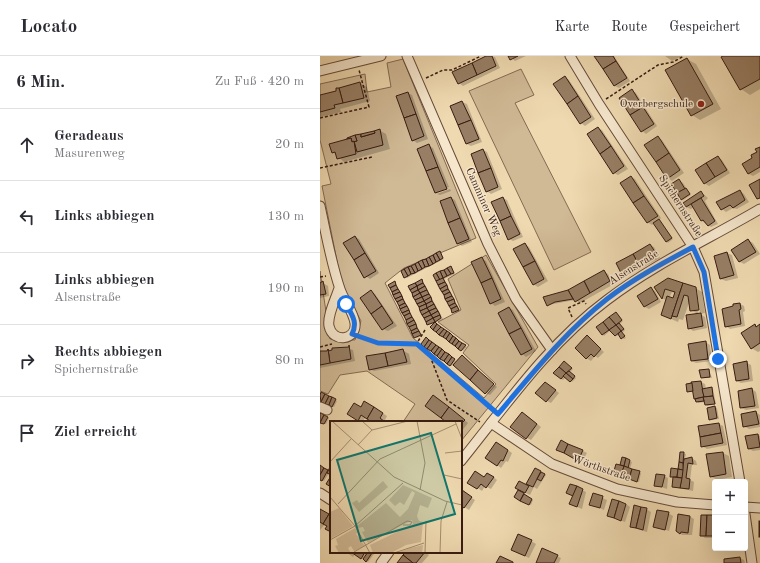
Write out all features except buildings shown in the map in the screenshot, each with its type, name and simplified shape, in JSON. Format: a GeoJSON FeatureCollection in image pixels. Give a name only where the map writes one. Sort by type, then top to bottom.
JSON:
{"type":"FeatureCollection","features":[{"type":"Feature","properties":{"kind":"street"},"geometry":{"type":"LineString","coordinates":[[320,71],[381,56]]}},
{"type":"Feature","properties":{"kind":"street","name":"Camminer Weg"},"geometry":{"type":"LineString","coordinates":[[407,56],[492,251],[516,299],[534,327],[552,350]]}},
{"type":"Feature","properties":{"kind":"street","name":"Spichernstraße"},"geometry":{"type":"LineString","coordinates":[[570,56],[599,104],[693,247],[704,272],[739,479]]}},
{"type":"Feature","properties":{"kind":"street"},"geometry":{"type":"LineString","coordinates":[[320,206],[339,288],[354,317],[355,327],[352,334],[345,338],[336,338],[332,334],[329,325],[339,288]]}},
{"type":"Feature","properties":{"kind":"street","name":"Alsenstraße"},"geometry":{"type":"LineString","coordinates":[[462,460],[552,350],[591,312],[620,290],[760,209]]}},
{"type":"Feature","properties":{"kind":"street","name":"Wörthstraße"},"geometry":{"type":"LineString","coordinates":[[490,425],[552,464],[617,489],[677,502],[712,505]]}},
{"type":"Feature","properties":{"kind":"street"},"geometry":{"type":"LineString","coordinates":[[320,493],[330,499]]}},
{"type":"Feature","properties":{"kind":"street"},"geometry":{"type":"LineString","coordinates":[[748,507],[760,508]]}},
{"type":"Feature","properties":{"kind":"street"},"geometry":{"type":"LineString","coordinates":[[745,515],[752,563]]}},
{"type":"Feature","properties":{"kind":"street"},"geometry":{"type":"LineString","coordinates":[[381,563],[387,553]]}},
{"type":"Feature","properties":{"kind":"path"},"geometry":{"type":"LineString","coordinates":[[418,82],[443,70],[452,70],[481,56]]}},
{"type":"Feature","properties":{"kind":"path"},"geometry":{"type":"LineString","coordinates":[[599,104],[658,65],[673,62],[684,56]]}},
{"type":"Feature","properties":{"kind":"path"},"geometry":{"type":"LineString","coordinates":[[320,118],[369,107],[357,62]]}},
{"type":"Feature","properties":{"kind":"path"},"geometry":{"type":"LineString","coordinates":[[320,168],[372,157]]}},
{"type":"Feature","properties":{"kind":"path"},"geometry":{"type":"LineString","coordinates":[[576,326],[568,308],[584,301],[591,312]]}},
{"type":"Feature","properties":{"kind":"path"},"geometry":{"type":"LineString","coordinates":[[417,344],[425,330]]}},
{"type":"Feature","properties":{"kind":"path"},"geometry":{"type":"LineString","coordinates":[[352,334],[378,343],[417,344],[498,414]]}},
{"type":"Feature","properties":{"kind":"path"},"geometry":{"type":"LineString","coordinates":[[320,347],[335,343],[336,338]]}},
{"type":"Feature","properties":{"kind":"path"},"geometry":{"type":"LineString","coordinates":[[430,355],[447,400],[490,425]]}},
{"type":"Feature","properties":{"kind":"shaded area"},"geometry":{"type":"Polygon","coordinates":[[[403,59],[476,238],[404,268],[385,283],[413,338],[484,398],[496,384],[463,353],[469,345],[438,322],[461,310],[448,279],[486,255],[538,347],[462,440],[462,421],[404,421],[415,404],[367,371],[340,375],[328,394],[320,391],[320,271],[330,339],[355,340],[361,321],[342,286],[322,186],[331,184],[320,140],[320,84],[365,74],[367,92],[391,87],[387,63],[403,59]]]}},
{"type":"Feature","properties":{"kind":"shaded area"},"geometry":{"type":"Polygon","coordinates":[[[521,69],[534,95],[515,103],[591,252],[554,270],[469,91],[521,69]]]}},
{"type":"Feature","properties":{"kind":"place","name":"Overbergschule"},"geometry":{"type":"Point","coordinates":[701,104]}},
{"type":"Feature","properties":{"kind":"route"},"geometry":{"type":"LineString","coordinates":[[346,304],[354,317],[355,327],[352,334],[378,343],[417,344],[498,414],[552,350],[576,326],[606,300],[674,257],[693,247],[704,272],[718,359]]}}]}
